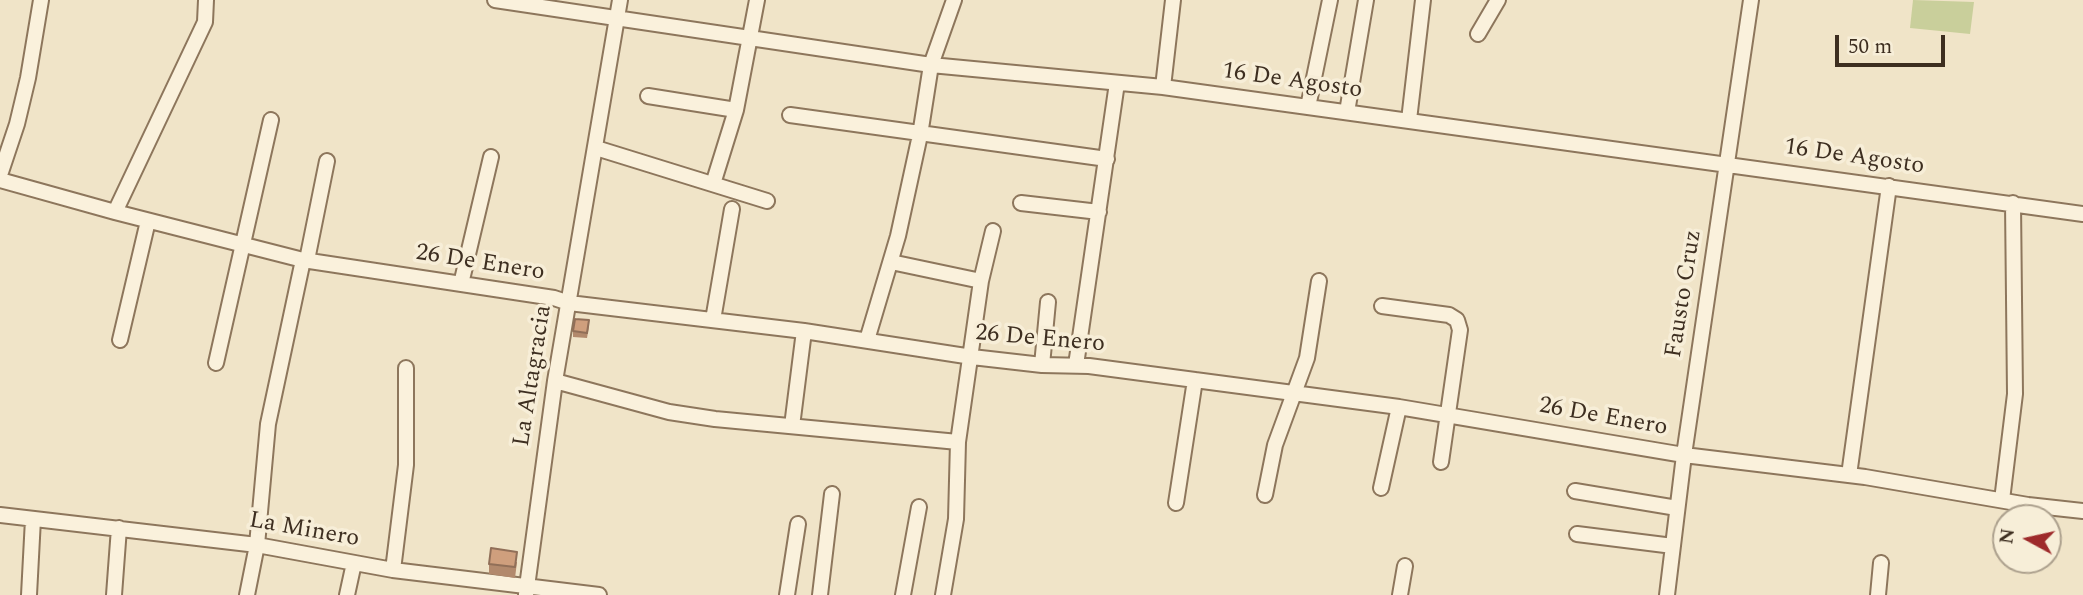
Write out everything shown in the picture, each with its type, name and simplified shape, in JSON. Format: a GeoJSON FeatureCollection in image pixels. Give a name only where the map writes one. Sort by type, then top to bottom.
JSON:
{"type":"FeatureCollection","features":[{"type":"Feature","properties":{"kind":"street"},"geometry":{"type":"LineString","coordinates":[[0,177],[23,101],[41,0]]}},
{"type":"Feature","properties":{"kind":"street"},"geometry":{"type":"LineString","coordinates":[[115,212],[205,22],[206,0]]}},
{"type":"Feature","properties":{"kind":"street","name":"16 De Agosto"},"geometry":{"type":"LineString","coordinates":[[495,0],[931,65],[1163,87],[2083,214]]}},
{"type":"Feature","properties":{"kind":"street","name":"La Altagracia"},"geometry":{"type":"LineString","coordinates":[[527,590],[555,381],[620,0]]}},
{"type":"Feature","properties":{"kind":"street"},"geometry":{"type":"LineString","coordinates":[[713,184],[736,110],[757,0]]}},
{"type":"Feature","properties":{"kind":"street"},"geometry":{"type":"LineString","coordinates":[[867,340],[891,262],[920,135],[931,65],[954,0]]}},
{"type":"Feature","properties":{"kind":"street"},"geometry":{"type":"LineString","coordinates":[[1163,87],[1173,0]]}},
{"type":"Feature","properties":{"kind":"street"},"geometry":{"type":"LineString","coordinates":[[1308,107],[1330,0]]}},
{"type":"Feature","properties":{"kind":"street"},"geometry":{"type":"LineString","coordinates":[[1347,112],[1366,0]]}},
{"type":"Feature","properties":{"kind":"street"},"geometry":{"type":"LineString","coordinates":[[1409,120],[1423,0]]}},
{"type":"Feature","properties":{"kind":"street"},"geometry":{"type":"LineString","coordinates":[[1478,34],[1498,0]]}},
{"type":"Feature","properties":{"kind":"street","name":"Fausto Cruz"},"geometry":{"type":"LineString","coordinates":[[1667,595],[1684,455],[1751,0]]}},
{"type":"Feature","properties":{"kind":"street"},"geometry":{"type":"LineString","coordinates":[[1076,365],[1117,83]]}},
{"type":"Feature","properties":{"kind":"street"},"geometry":{"type":"LineString","coordinates":[[648,96],[736,110]]}},
{"type":"Feature","properties":{"kind":"street"},"geometry":{"type":"LineString","coordinates":[[790,115],[1107,159]]}},
{"type":"Feature","properties":{"kind":"street"},"geometry":{"type":"LineString","coordinates":[[216,363],[271,120]]}},
{"type":"Feature","properties":{"kind":"street"},"geometry":{"type":"LineString","coordinates":[[596,148],[767,201]]}},
{"type":"Feature","properties":{"kind":"street"},"geometry":{"type":"LineString","coordinates":[[461,284],[491,157]]}},
{"type":"Feature","properties":{"kind":"street"},"geometry":{"type":"LineString","coordinates":[[247,595],[257,545],[268,424],[327,161]]}},
{"type":"Feature","properties":{"kind":"street","name":"26 De Enero"},"geometry":{"type":"LineString","coordinates":[[0,177],[148,221],[305,260],[554,298],[569,303],[804,331],[972,357],[1042,365],[1076,365],[1399,407],[1684,455],[1849,475],[2028,505],[2083,511]]}},
{"type":"Feature","properties":{"kind":"street"},"geometry":{"type":"LineString","coordinates":[[1849,475],[1889,186]]}},
{"type":"Feature","properties":{"kind":"street"},"geometry":{"type":"LineString","coordinates":[[1021,203],[1099,212]]}},
{"type":"Feature","properties":{"kind":"street"},"geometry":{"type":"LineString","coordinates":[[2002,500],[2015,394],[2013,203]]}},
{"type":"Feature","properties":{"kind":"street"},"geometry":{"type":"LineString","coordinates":[[713,320],[732,209]]}},
{"type":"Feature","properties":{"kind":"street"},"geometry":{"type":"LineString","coordinates":[[120,340],[148,221]]}},
{"type":"Feature","properties":{"kind":"street"},"geometry":{"type":"LineString","coordinates":[[943,595],[956,519],[958,442],[981,281],[993,231]]}},
{"type":"Feature","properties":{"kind":"street"},"geometry":{"type":"LineString","coordinates":[[891,262],[981,281]]}},
{"type":"Feature","properties":{"kind":"street"},"geometry":{"type":"LineString","coordinates":[[1265,495],[1275,445],[1307,358],[1319,281]]}},
{"type":"Feature","properties":{"kind":"street"},"geometry":{"type":"LineString","coordinates":[[1042,365],[1048,302]]}},
{"type":"Feature","properties":{"kind":"street"},"geometry":{"type":"LineString","coordinates":[[1382,306],[1449,315],[1457,320],[1460,330],[1441,462]]}},
{"type":"Feature","properties":{"kind":"street"},"geometry":{"type":"LineString","coordinates":[[792,426],[804,331]]}},
{"type":"Feature","properties":{"kind":"street"},"geometry":{"type":"LineString","coordinates":[[393,570],[406,465],[406,368]]}},
{"type":"Feature","properties":{"kind":"street"},"geometry":{"type":"LineString","coordinates":[[1176,503],[1195,380]]}},
{"type":"Feature","properties":{"kind":"street"},"geometry":{"type":"LineString","coordinates":[[555,381],[669,412],[958,442]]}},
{"type":"Feature","properties":{"kind":"street"},"geometry":{"type":"LineString","coordinates":[[1381,488],[1399,407]]}},
{"type":"Feature","properties":{"kind":"street"},"geometry":{"type":"LineString","coordinates":[[1575,491],[1677,508]]}},
{"type":"Feature","properties":{"kind":"street"},"geometry":{"type":"LineString","coordinates":[[820,595],[832,494]]}},
{"type":"Feature","properties":{"kind":"street"},"geometry":{"type":"LineString","coordinates":[[903,595],[919,506]]}},
{"type":"Feature","properties":{"kind":"street","name":"La Minero"},"geometry":{"type":"LineString","coordinates":[[0,515],[257,545],[354,564],[527,590],[599,595]]}},
{"type":"Feature","properties":{"kind":"street"},"geometry":{"type":"LineString","coordinates":[[29,595],[33,519]]}},
{"type":"Feature","properties":{"kind":"street"},"geometry":{"type":"LineString","coordinates":[[787,595],[799,524]]}},
{"type":"Feature","properties":{"kind":"street"},"geometry":{"type":"LineString","coordinates":[[114,595],[119,528]]}},
{"type":"Feature","properties":{"kind":"street"},"geometry":{"type":"LineString","coordinates":[[1577,534],[1673,546]]}},
{"type":"Feature","properties":{"kind":"street"},"geometry":{"type":"LineString","coordinates":[[347,595],[354,564]]}},
{"type":"Feature","properties":{"kind":"street"},"geometry":{"type":"LineString","coordinates":[[1878,595],[1881,564]]}},
{"type":"Feature","properties":{"kind":"street"},"geometry":{"type":"LineString","coordinates":[[1400,595],[1405,566]]}},
{"type":"Feature","properties":{"kind":"green space"},"geometry":{"type":"Polygon","coordinates":[[[1913,0],[1974,2],[1970,34],[1910,28],[1913,0]]]}},
{"type":"Feature","properties":{"kind":"building"},"geometry":{"type":"Polygon","coordinates":[[[575,319],[589,320],[587,333],[573,331],[575,319]]]}},
{"type":"Feature","properties":{"kind":"building"},"geometry":{"type":"Polygon","coordinates":[[[491,548],[517,552],[515,567],[489,564],[491,548]]]}}]}
